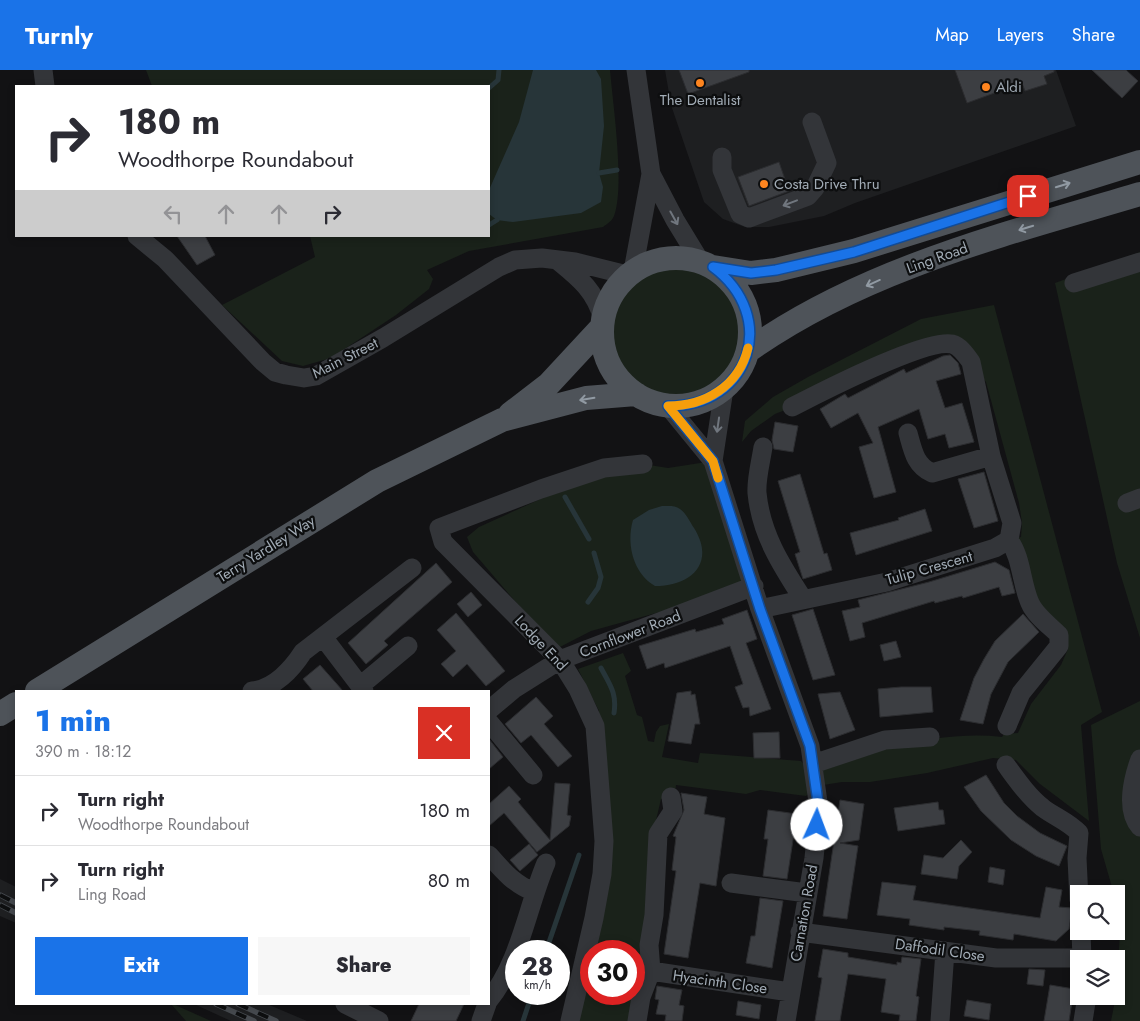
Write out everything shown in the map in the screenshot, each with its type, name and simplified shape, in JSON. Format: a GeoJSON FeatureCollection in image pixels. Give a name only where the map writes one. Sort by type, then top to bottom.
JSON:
{"type":"FeatureCollection","features":[{"type":"Feature","properties":{"kind":"main road","name":"Ling Road"},"geometry":{"type":"LineString","coordinates":[[706,264],[751,273],[813,262],[854,252],[1140,162]]}},
{"type":"Feature","properties":{"kind":"main road","name":"Ling Road"},"geometry":{"type":"LineString","coordinates":[[748,351],[782,327],[832,301],[900,272],[986,241],[1140,194]]}},
{"type":"Feature","properties":{"kind":"main road"},"geometry":{"type":"LineString","coordinates":[[674,257],[706,264],[727,277],[743,300],[750,326],[748,351],[739,371],[724,389],[697,403],[668,406],[655,403],[636,394],[616,375],[607,360],[602,323],[614,291],[630,273],[653,261],[674,257]]}},
{"type":"Feature","properties":{"kind":"main road","name":"Terry Yardley Way"},"geometry":{"type":"LineString","coordinates":[[502,420],[549,384],[602,323]]}},
{"type":"Feature","properties":{"kind":"main road","name":"Terry Yardley Way"},"geometry":{"type":"LineString","coordinates":[[39,690],[377,481],[502,420],[586,398],[636,394]]}},
{"type":"Feature","properties":{"kind":"main road"},"geometry":{"type":"LineString","coordinates":[[0,714],[15,705]]}},
{"type":"Feature","properties":{"kind":"street"},"geometry":{"type":"LineString","coordinates":[[43,70],[45,85]]}},
{"type":"Feature","properties":{"kind":"street"},"geometry":{"type":"LineString","coordinates":[[636,70],[652,174],[674,220],[706,264]]}},
{"type":"Feature","properties":{"kind":"street"},"geometry":{"type":"LineString","coordinates":[[722,157],[722,170],[740,214],[749,218],[808,196],[815,188],[827,163],[812,122]]}},
{"type":"Feature","properties":{"kind":"street"},"geometry":{"type":"LineString","coordinates":[[630,273],[652,174]]}},
{"type":"Feature","properties":{"kind":"street","name":"Main Street"},"geometry":{"type":"LineString","coordinates":[[138,237],[165,259],[263,362],[275,372],[304,378],[328,370],[499,267],[515,260],[557,259],[630,273]]}},
{"type":"Feature","properties":{"kind":"street"},"geometry":{"type":"LineString","coordinates":[[557,259],[581,280],[597,300],[602,323]]}},
{"type":"Feature","properties":{"kind":"street"},"geometry":{"type":"LineString","coordinates":[[1074,283],[1140,262]]}},
{"type":"Feature","properties":{"kind":"street"},"geometry":{"type":"LineString","coordinates":[[792,407],[843,381],[889,362],[941,344],[952,344],[959,347],[971,362],[991,456],[1012,524],[1009,540],[1016,549],[1022,582],[1030,606],[1059,635],[1059,646],[1021,693],[1008,726]]}},
{"type":"Feature","properties":{"kind":"street","name":"Carnation Road"},"geometry":{"type":"LineString","coordinates":[[713,461],[724,389]]}},
{"type":"Feature","properties":{"kind":"street","name":"Carnation Road"},"geometry":{"type":"LineString","coordinates":[[668,406],[713,461],[760,609],[807,737],[813,764],[819,809],[814,858],[786,1021]]}},
{"type":"Feature","properties":{"kind":"street"},"geometry":{"type":"LineString","coordinates":[[908,433],[916,461],[932,473],[991,456]]}},
{"type":"Feature","properties":{"kind":"street"},"geometry":{"type":"LineString","coordinates":[[763,447],[757,492],[763,523],[771,548],[803,599]]}},
{"type":"Feature","properties":{"kind":"street","name":"Lodge End"},"geometry":{"type":"LineString","coordinates":[[570,1021],[594,918],[602,874],[604,841],[596,726],[578,689],[560,660],[443,542],[439,528],[541,489],[604,468],[643,464]]}},
{"type":"Feature","properties":{"kind":"street","name":"Tulip Crescent"},"geometry":{"type":"LineString","coordinates":[[760,609],[887,582],[995,548],[1009,540]]}},
{"type":"Feature","properties":{"kind":"street"},"geometry":{"type":"LineString","coordinates":[[255,690],[268,686],[292,668],[303,652],[412,568]]}},
{"type":"Feature","properties":{"kind":"street","name":"Cornflower Road"},"geometry":{"type":"LineString","coordinates":[[490,709],[514,688],[560,660],[754,586]]}},
{"type":"Feature","properties":{"kind":"street"},"geometry":{"type":"LineString","coordinates":[[323,637],[362,689],[408,646]]}},
{"type":"Feature","properties":{"kind":"street"},"geometry":{"type":"LineString","coordinates":[[490,723],[533,775]]}},
{"type":"Feature","properties":{"kind":"street"},"geometry":{"type":"LineString","coordinates":[[813,764],[885,740],[930,737]]}},
{"type":"Feature","properties":{"kind":"street"},"geometry":{"type":"LineString","coordinates":[[1140,759],[1133,783],[1135,821],[1140,826]]}},
{"type":"Feature","properties":{"kind":"street"},"geometry":{"type":"LineString","coordinates":[[1006,765],[1025,791],[1042,807],[1072,825],[1079,833],[1077,858],[1078,885]]}},
{"type":"Feature","properties":{"kind":"street","name":"Hyacinth Close"},"geometry":{"type":"LineString","coordinates":[[638,1021],[641,998],[651,971],[648,945],[654,915],[658,834],[673,811],[671,797]]}},
{"type":"Feature","properties":{"kind":"street"},"geometry":{"type":"LineString","coordinates":[[490,856],[509,878],[520,887],[534,892]]}},
{"type":"Feature","properties":{"kind":"street"},"geometry":{"type":"LineString","coordinates":[[490,999],[501,986],[529,917],[534,892],[546,863]]}},
{"type":"Feature","properties":{"kind":"street"},"geometry":{"type":"LineString","coordinates":[[732,883],[807,893]]}},
{"type":"Feature","properties":{"kind":"street","name":"Daffodil Close"},"geometry":{"type":"LineString","coordinates":[[800,932],[996,958],[1070,959]]}},
{"type":"Feature","properties":{"kind":"street"},"geometry":{"type":"LineString","coordinates":[[940,1021],[945,951]]}},
{"type":"Feature","properties":{"kind":"street","name":"Hyacinth Close"},"geometry":{"type":"LineString","coordinates":[[651,971],[790,992]]}},
{"type":"Feature","properties":{"kind":"street"},"geometry":{"type":"LineString","coordinates":[[481,1021],[487,1005]]}},
{"type":"Feature","properties":{"kind":"street"},"geometry":{"type":"LineString","coordinates":[[1083,1021],[1086,1005]]}},
{"type":"Feature","properties":{"kind":"street"},"geometry":{"type":"LineString","coordinates":[[352,1007],[379,1021]]}},
{"type":"Feature","properties":{"kind":"shaded area"},"geometry":{"type":"Polygon","coordinates":[[[146,70],[610,70],[618,166],[617,203],[614,216],[603,227],[469,251],[427,270],[433,279],[429,289],[396,315],[331,358],[303,366],[282,361],[222,305],[315,257],[310,237],[490,237],[490,85],[152,85],[146,70]]]}},
{"type":"Feature","properties":{"kind":"shaded area"},"geometry":{"type":"Polygon","coordinates":[[[533,70],[596,70],[601,79],[604,126],[599,173],[603,187],[601,202],[581,213],[513,222],[497,220],[490,215],[490,188],[519,122],[533,70]]]}},
{"type":"Feature","properties":{"kind":"shaded area"},"geometry":{"type":"Polygon","coordinates":[[[665,70],[1056,70],[1076,126],[855,203],[824,216],[769,227],[745,227],[723,219],[704,202],[671,105],[665,70]]]}},
{"type":"Feature","properties":{"kind":"shaded area"},"geometry":{"type":"Polygon","coordinates":[[[1140,252],[1140,638],[1117,563],[1055,283],[1140,252]]]}},
{"type":"Feature","properties":{"kind":"shaded area"},"geometry":{"type":"Polygon","coordinates":[[[676,258],[690,259],[704,264],[717,270],[728,280],[738,291],[744,304],[749,318],[749,346],[744,360],[738,373],[728,384],[717,394],[704,400],[690,405],[676,406],[662,405],[648,400],[635,394],[624,384],[614,373],[608,360],[603,346],[602,332],[603,318],[608,304],[614,291],[624,280],[635,270],[648,264],[662,259],[676,258]]]}},
{"type":"Feature","properties":{"kind":"shaded area"},"geometry":{"type":"Polygon","coordinates":[[[994,305],[1102,712],[1081,725],[1089,821],[1040,784],[1016,760],[993,758],[927,773],[870,782],[842,782],[817,786],[806,796],[760,790],[746,794],[676,785],[674,802],[661,799],[653,833],[646,891],[649,945],[645,967],[645,940],[589,940],[594,918],[599,711],[578,669],[623,653],[631,671],[625,676],[637,715],[642,717],[648,741],[654,742],[656,732],[660,726],[669,724],[662,757],[698,763],[700,753],[801,761],[815,778],[814,769],[883,749],[931,739],[978,736],[1002,737],[1004,734],[1018,733],[1031,704],[1061,665],[1068,649],[1067,641],[1030,606],[1009,540],[1021,537],[1022,523],[1019,503],[986,382],[952,344],[775,414],[751,431],[742,442],[745,421],[773,397],[921,319],[994,305]]]}},
{"type":"Feature","properties":{"kind":"shaded area"},"geometry":{"type":"Polygon","coordinates":[[[713,461],[754,586],[591,631],[556,649],[473,552],[467,537],[479,527],[545,497],[643,464],[668,468],[713,461]]]}},
{"type":"Feature","properties":{"kind":"shaded area"},"geometry":{"type":"Polygon","coordinates":[[[662,506],[676,507],[684,513],[700,541],[702,552],[701,562],[689,577],[668,585],[655,586],[641,574],[633,557],[630,539],[633,520],[649,510],[662,506]]]}},
{"type":"Feature","properties":{"kind":"shaded area"},"geometry":{"type":"Polygon","coordinates":[[[1140,701],[1140,1021],[1111,1021],[1114,1005],[1125,1005],[1125,950],[1119,950],[1120,940],[1125,940],[1125,885],[1111,885],[1101,849],[1091,725],[1140,701]]]}},
{"type":"Feature","properties":{"kind":"shaded area"},"geometry":{"type":"Polygon","coordinates":[[[0,879],[15,886],[15,923],[0,916],[0,879]]]}},
{"type":"Feature","properties":{"kind":"shaded area"},"geometry":{"type":"Polygon","coordinates":[[[580,978],[580,1005],[638,1005],[635,1021],[570,1021],[580,978]]]}},
{"type":"Feature","properties":{"kind":"shaded area"},"geometry":{"type":"Polygon","coordinates":[[[172,1005],[211,1021],[186,1021],[172,1005]]]}},
{"type":"Feature","properties":{"kind":"shaded area"},"geometry":{"type":"Polygon","coordinates":[[[196,1005],[269,1005],[307,1021],[231,1021],[196,1005]]]}},
{"type":"Feature","properties":{"kind":"building","name":"The Dentalist"},"geometry":{"type":"Polygon","coordinates":[[[679,70],[749,70],[749,72],[688,94],[679,70]]]}},
{"type":"Feature","properties":{"kind":"building","name":"Aldi"},"geometry":{"type":"Polygon","coordinates":[[[955,70],[1054,70],[1054,72],[1044,76],[1047,84],[1025,91],[1022,83],[967,103],[955,70]]]}},
{"type":"Feature","properties":{"kind":"building"},"geometry":{"type":"Polygon","coordinates":[[[1092,70],[1126,70],[1138,81],[1122,98],[1092,70]]]}},
{"type":"Feature","properties":{"kind":"building","name":"Costa Drive Thru"},"geometry":{"type":"Polygon","coordinates":[[[779,162],[789,191],[749,206],[738,177],[779,162]]]}},
{"type":"Feature","properties":{"kind":"building"},"geometry":{"type":"Polygon","coordinates":[[[178,237],[206,237],[215,255],[197,265],[178,237]]]}},
{"type":"Feature","properties":{"kind":"building"},"geometry":{"type":"Polygon","coordinates":[[[950,355],[958,363],[961,374],[936,381],[945,408],[962,403],[974,442],[949,448],[945,434],[928,439],[919,409],[878,427],[896,492],[874,498],[859,447],[873,443],[858,413],[831,428],[820,409],[845,394],[848,398],[904,369],[906,373],[943,356],[950,355]]]}},
{"type":"Feature","properties":{"kind":"building"},"geometry":{"type":"Polygon","coordinates":[[[775,422],[798,426],[793,452],[774,449],[772,440],[775,422]]]}},
{"type":"Feature","properties":{"kind":"building"},"geometry":{"type":"Polygon","coordinates":[[[984,472],[998,521],[974,528],[958,479],[984,472]]]}},
{"type":"Feature","properties":{"kind":"building"},"geometry":{"type":"Polygon","coordinates":[[[800,474],[824,554],[827,553],[832,570],[803,579],[795,554],[800,552],[778,481],[800,474]]]}},
{"type":"Feature","properties":{"kind":"building"},"geometry":{"type":"Polygon","coordinates":[[[925,509],[932,531],[856,555],[850,533],[899,520],[898,518],[925,509]]]}},
{"type":"Feature","properties":{"kind":"building"},"geometry":{"type":"Polygon","coordinates":[[[995,562],[1009,570],[1015,593],[1002,596],[999,587],[963,598],[962,596],[935,603],[934,601],[862,623],[865,637],[850,641],[842,611],[860,607],[858,600],[929,582],[995,562]]]}},
{"type":"Feature","properties":{"kind":"building"},"geometry":{"type":"Polygon","coordinates":[[[436,563],[452,582],[384,641],[388,645],[366,664],[348,643],[436,563]]]}},
{"type":"Feature","properties":{"kind":"building"},"geometry":{"type":"Polygon","coordinates":[[[471,592],[482,605],[468,617],[457,604],[471,592]]]}},
{"type":"Feature","properties":{"kind":"building"},"geometry":{"type":"Polygon","coordinates":[[[813,609],[835,675],[813,680],[792,615],[813,609]]]}},
{"type":"Feature","properties":{"kind":"building"},"geometry":{"type":"Polygon","coordinates":[[[747,610],[757,639],[746,643],[771,709],[750,716],[749,707],[743,708],[735,687],[743,684],[730,646],[665,668],[664,663],[647,669],[639,646],[695,629],[696,632],[724,624],[722,619],[747,610]]]}},
{"type":"Feature","properties":{"kind":"building"},"geometry":{"type":"Polygon","coordinates":[[[456,613],[505,671],[486,686],[467,664],[453,677],[441,664],[456,651],[437,630],[456,613]]]}},
{"type":"Feature","properties":{"kind":"building"},"geometry":{"type":"Polygon","coordinates":[[[1023,614],[1039,632],[1008,662],[991,694],[983,724],[960,720],[974,678],[984,659],[995,641],[1023,614]]]}},
{"type":"Feature","properties":{"kind":"building"},"geometry":{"type":"Polygon","coordinates":[[[896,641],[901,657],[884,661],[880,645],[896,641]]]}},
{"type":"Feature","properties":{"kind":"building"},"geometry":{"type":"Polygon","coordinates":[[[320,665],[342,690],[312,690],[303,679],[320,665]]]}},
{"type":"Feature","properties":{"kind":"building"},"geometry":{"type":"Polygon","coordinates":[[[931,687],[933,712],[880,717],[878,689],[931,687]]]}},
{"type":"Feature","properties":{"kind":"building"},"geometry":{"type":"Polygon","coordinates":[[[691,691],[691,695],[695,694],[700,724],[695,724],[691,744],[668,741],[677,693],[691,691]]]}},
{"type":"Feature","properties":{"kind":"building"},"geometry":{"type":"Polygon","coordinates":[[[840,692],[855,730],[830,739],[818,694],[840,692]]]}},
{"type":"Feature","properties":{"kind":"building"},"geometry":{"type":"Polygon","coordinates":[[[536,697],[553,716],[544,724],[572,756],[558,767],[531,735],[521,743],[505,724],[536,697]]]}},
{"type":"Feature","properties":{"kind":"building"},"geometry":{"type":"Polygon","coordinates":[[[779,732],[780,758],[754,758],[753,733],[779,732]]]}},
{"type":"Feature","properties":{"kind":"building"},"geometry":{"type":"Polygon","coordinates":[[[490,740],[503,757],[490,768],[490,740]]]}},
{"type":"Feature","properties":{"kind":"building"},"geometry":{"type":"Polygon","coordinates":[[[986,775],[1004,803],[1017,816],[1040,833],[1067,846],[1059,866],[1036,856],[1011,840],[981,811],[964,787],[986,775]]]}},
{"type":"Feature","properties":{"kind":"building"},"geometry":{"type":"Polygon","coordinates":[[[555,783],[570,784],[567,815],[571,816],[569,826],[537,852],[504,813],[490,825],[490,803],[509,786],[521,799],[518,802],[550,840],[555,783]]]}},
{"type":"Feature","properties":{"kind":"building"},"geometry":{"type":"Polygon","coordinates":[[[681,793],[707,797],[704,814],[725,818],[716,886],[700,883],[688,958],[664,954],[676,871],[672,870],[676,837],[673,836],[684,810],[681,793]]]}},
{"type":"Feature","properties":{"kind":"building"},"geometry":{"type":"Polygon","coordinates":[[[840,800],[864,804],[859,840],[840,843],[858,846],[847,919],[823,916],[840,800]]]}},
{"type":"Feature","properties":{"kind":"building"},"geometry":{"type":"Polygon","coordinates":[[[938,802],[939,810],[943,810],[945,824],[898,831],[894,808],[938,802]]]}},
{"type":"Feature","properties":{"kind":"building"},"geometry":{"type":"Polygon","coordinates":[[[768,810],[797,814],[787,879],[763,876],[768,839],[764,839],[768,810]]]}},
{"type":"Feature","properties":{"kind":"building"},"geometry":{"type":"Polygon","coordinates":[[[961,840],[972,852],[959,866],[957,879],[921,874],[924,855],[943,858],[961,840]]]}},
{"type":"Feature","properties":{"kind":"building"},"geometry":{"type":"Polygon","coordinates":[[[529,844],[538,855],[520,871],[510,860],[529,844]]]}},
{"type":"Feature","properties":{"kind":"building"},"geometry":{"type":"Polygon","coordinates":[[[990,867],[1005,870],[1003,885],[988,882],[990,867]]]}},
{"type":"Feature","properties":{"kind":"building"},"geometry":{"type":"Polygon","coordinates":[[[882,882],[916,886],[913,900],[1040,918],[1046,887],[1062,890],[1059,907],[1070,908],[1069,929],[1056,941],[1014,934],[1013,940],[979,935],[980,931],[944,927],[944,930],[909,925],[910,919],[877,915],[882,882]]]}},
{"type":"Feature","properties":{"kind":"building"},"geometry":{"type":"Polygon","coordinates":[[[760,898],[783,901],[772,968],[746,963],[751,936],[755,936],[760,898]]]}},
{"type":"Feature","properties":{"kind":"building"},"geometry":{"type":"Polygon","coordinates":[[[823,949],[848,953],[848,957],[897,965],[897,962],[901,963],[902,957],[921,959],[916,996],[919,997],[916,1021],[899,1021],[900,1015],[881,1012],[886,979],[848,974],[840,1021],[815,1021],[822,978],[818,977],[823,949]]]}},
{"type":"Feature","properties":{"kind":"building"},"geometry":{"type":"Polygon","coordinates":[[[1029,969],[1045,970],[1043,986],[1027,984],[1029,969]]]}},
{"type":"Feature","properties":{"kind":"building"},"geometry":{"type":"Polygon","coordinates":[[[1050,985],[1070,988],[1072,1005],[1069,1021],[1044,1021],[1050,985]]]}},
{"type":"Feature","properties":{"kind":"building"},"geometry":{"type":"Polygon","coordinates":[[[657,986],[682,990],[679,1005],[684,1006],[682,1021],[665,1021],[666,1015],[656,1014],[659,1000],[655,999],[657,986]]]}},
{"type":"Feature","properties":{"kind":"building"},"geometry":{"type":"Polygon","coordinates":[[[967,1000],[991,1004],[989,1020],[964,1016],[967,1000]]]}},
{"type":"Feature","properties":{"kind":"building"},"geometry":{"type":"Polygon","coordinates":[[[738,1001],[761,1005],[759,1019],[736,1015],[738,1001]]]}},
{"type":"Feature","properties":{"kind":"building"},"geometry":{"type":"Polygon","coordinates":[[[419,1005],[464,1005],[456,1021],[411,1021],[419,1005]]]}},
{"type":"Feature","properties":{"kind":"waterway"},"geometry":{"type":"LineString","coordinates":[[490,87],[498,80],[499,70]]}},
{"type":"Feature","properties":{"kind":"waterway"},"geometry":{"type":"LineString","coordinates":[[599,173],[617,170]]}},
{"type":"Feature","properties":{"kind":"waterway"},"geometry":{"type":"LineString","coordinates":[[490,224],[497,220]]}},
{"type":"Feature","properties":{"kind":"waterway"},"geometry":{"type":"LineString","coordinates":[[565,497],[589,539]]}},
{"type":"Feature","properties":{"kind":"waterway"},"geometry":{"type":"LineString","coordinates":[[588,602],[598,588],[601,577],[594,553]]}},
{"type":"Feature","properties":{"kind":"waterway"},"geometry":{"type":"LineString","coordinates":[[601,668],[614,694],[614,713]]}},
{"type":"Feature","properties":{"kind":"waterway"},"geometry":{"type":"LineString","coordinates":[[550,940],[579,855]]}},
{"type":"Feature","properties":{"kind":"waterway"},"geometry":{"type":"LineString","coordinates":[[523,1021],[528,1005]]}},
{"type":"Feature","properties":{"kind":"railway"},"geometry":{"type":"LineString","coordinates":[[0,895],[15,902]]}},
{"type":"Feature","properties":{"kind":"railway"},"geometry":{"type":"LineString","coordinates":[[0,905],[15,912]]}},
{"type":"Feature","properties":{"kind":"railway"},"geometry":{"type":"LineString","coordinates":[[218,1005],[254,1021]]}},
{"type":"Feature","properties":{"kind":"railway"},"geometry":{"type":"LineString","coordinates":[[240,1005],[276,1021]]}},
{"type":"Feature","properties":{"kind":"slow traffic"},"geometry":{"type":"LineString","coordinates":[[718,478],[713,461],[668,406],[697,403],[710,398],[724,389],[742,366],[748,348]]}},
{"type":"Feature","properties":{"kind":"place","name":"The Dentalist"},"geometry":{"type":"Point","coordinates":[700,83]}},
{"type":"Feature","properties":{"kind":"place","name":"Aldi"},"geometry":{"type":"Point","coordinates":[986,87]}},
{"type":"Feature","properties":{"kind":"place","name":"Costa Drive Thru"},"geometry":{"type":"Point","coordinates":[764,184]}},
{"type":"Feature","properties":{"kind":"route"},"geometry":{"type":"LineString","coordinates":[[817,825],[819,809],[810,746],[760,609],[713,461],[668,406],[697,403],[710,398],[724,389],[736,376],[748,351],[750,339],[748,311],[736,288],[727,277],[713,267],[751,273],[776,270],[854,252],[1028,196]]}}]}
